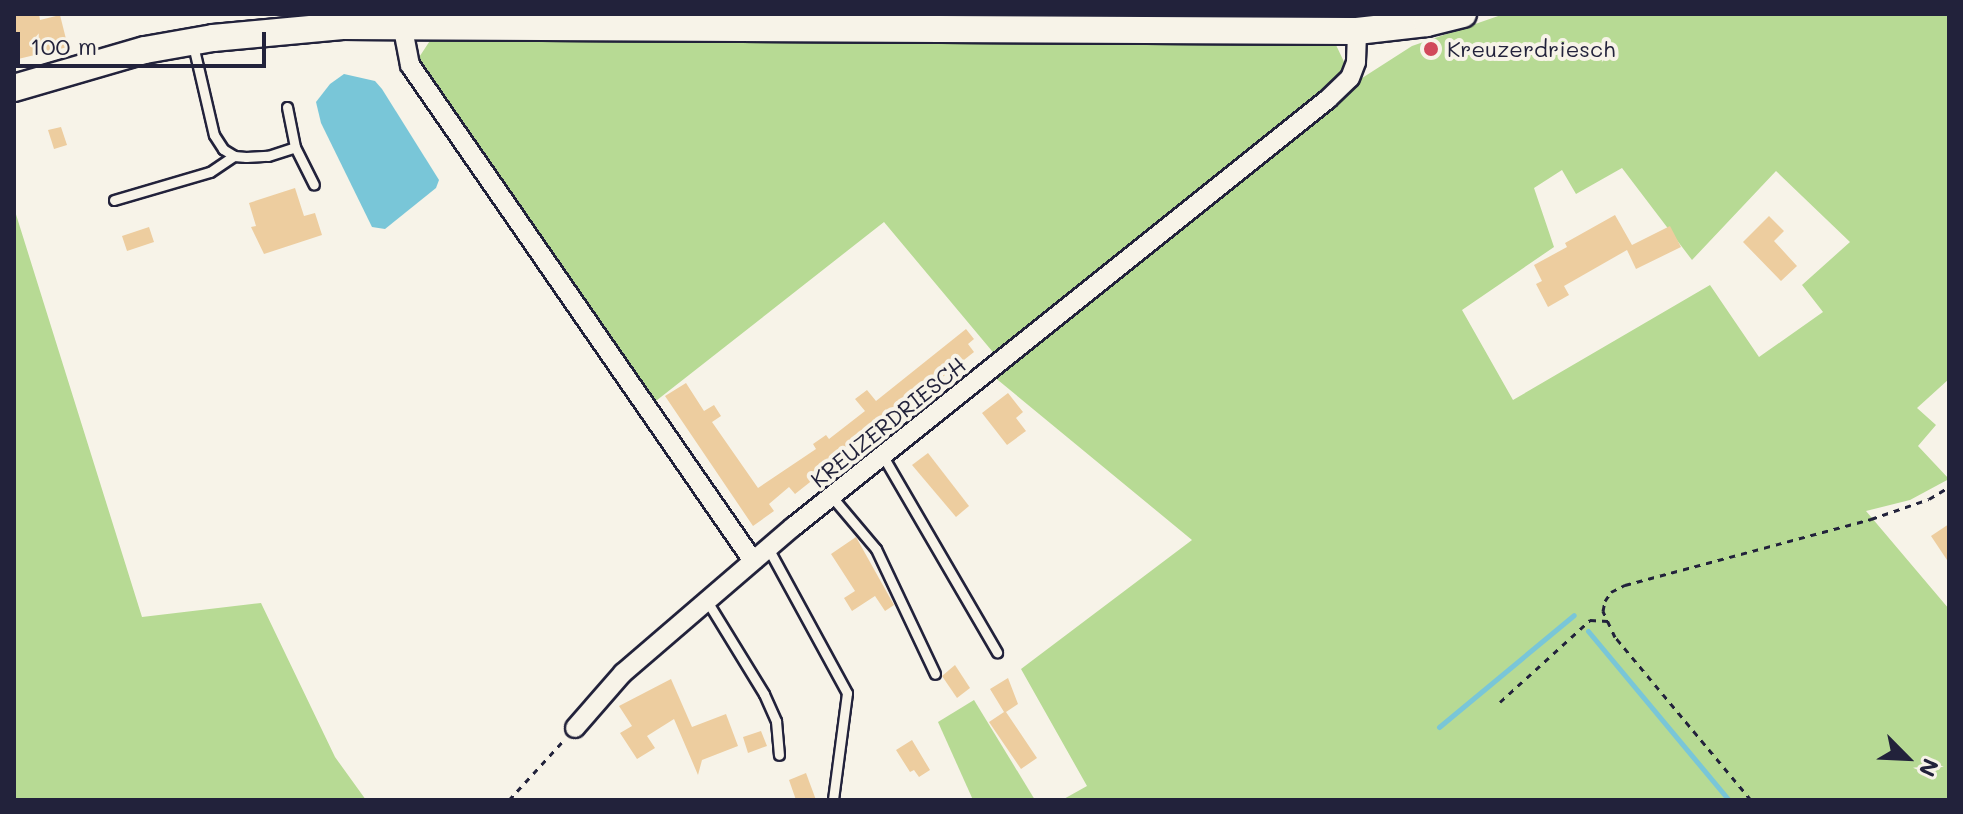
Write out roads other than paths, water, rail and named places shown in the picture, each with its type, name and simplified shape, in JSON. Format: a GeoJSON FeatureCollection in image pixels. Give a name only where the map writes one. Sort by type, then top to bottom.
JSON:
{"type":"FeatureCollection","features":[{"type":"Feature","properties":{"kind":"main road"},"geometry":{"type":"LineString","coordinates":[[14,88],[145,50],[193,42],[276,31],[402,24],[1357,26],[1418,25],[1463,14]]}},
{"type":"Feature","properties":{"kind":"street"},"geometry":{"type":"LineString","coordinates":[[402,24],[410,65],[753,561]]}},
{"type":"Feature","properties":{"kind":"street","name":"KREUZERDRIESCH"},"geometry":{"type":"LineString","coordinates":[[575,728],[623,673],[768,548],[1328,99],[1350,78],[1356,62],[1357,26]]}},
{"type":"Feature","properties":{"kind":"lane"},"geometry":{"type":"LineString","coordinates":[[193,42],[214,135],[223,149],[234,156],[268,156],[295,147]]}},
{"type":"Feature","properties":{"kind":"lane"},"geometry":{"type":"LineString","coordinates":[[287,107],[295,147],[314,185]]}},
{"type":"Feature","properties":{"kind":"lane"},"geometry":{"type":"LineString","coordinates":[[114,200],[210,172],[234,156]]}},
{"type":"Feature","properties":{"kind":"lane"},"geometry":{"type":"LineString","coordinates":[[884,458],[997,652]]}},
{"type":"Feature","properties":{"kind":"lane"},"geometry":{"type":"LineString","coordinates":[[832,497],[876,549],[935,674]]}},
{"type":"Feature","properties":{"kind":"lane"},"geometry":{"type":"LineString","coordinates":[[768,548],[847,693],[833,800]]}},
{"type":"Feature","properties":{"kind":"lane"},"geometry":{"type":"LineString","coordinates":[[707,601],[764,694],[776,721],[779,755]]}},
{"type":"Feature","properties":{"kind":"water"},"geometry":{"type":"Polygon","coordinates":[[[344,74],[375,81],[439,180],[436,188],[385,229],[372,227],[321,123],[316,102],[330,84],[344,74]]]}},
{"type":"Feature","properties":{"kind":"waterway"},"geometry":{"type":"LineString","coordinates":[[1439,727],[1574,615]]}},
{"type":"Feature","properties":{"kind":"waterway"},"geometry":{"type":"LineString","coordinates":[[1588,631],[1729,800]]}},
{"type":"Feature","properties":{"kind":"place","name":"Kreuzerdriesch"},"geometry":{"type":"Point","coordinates":[1431,49]}}]}
